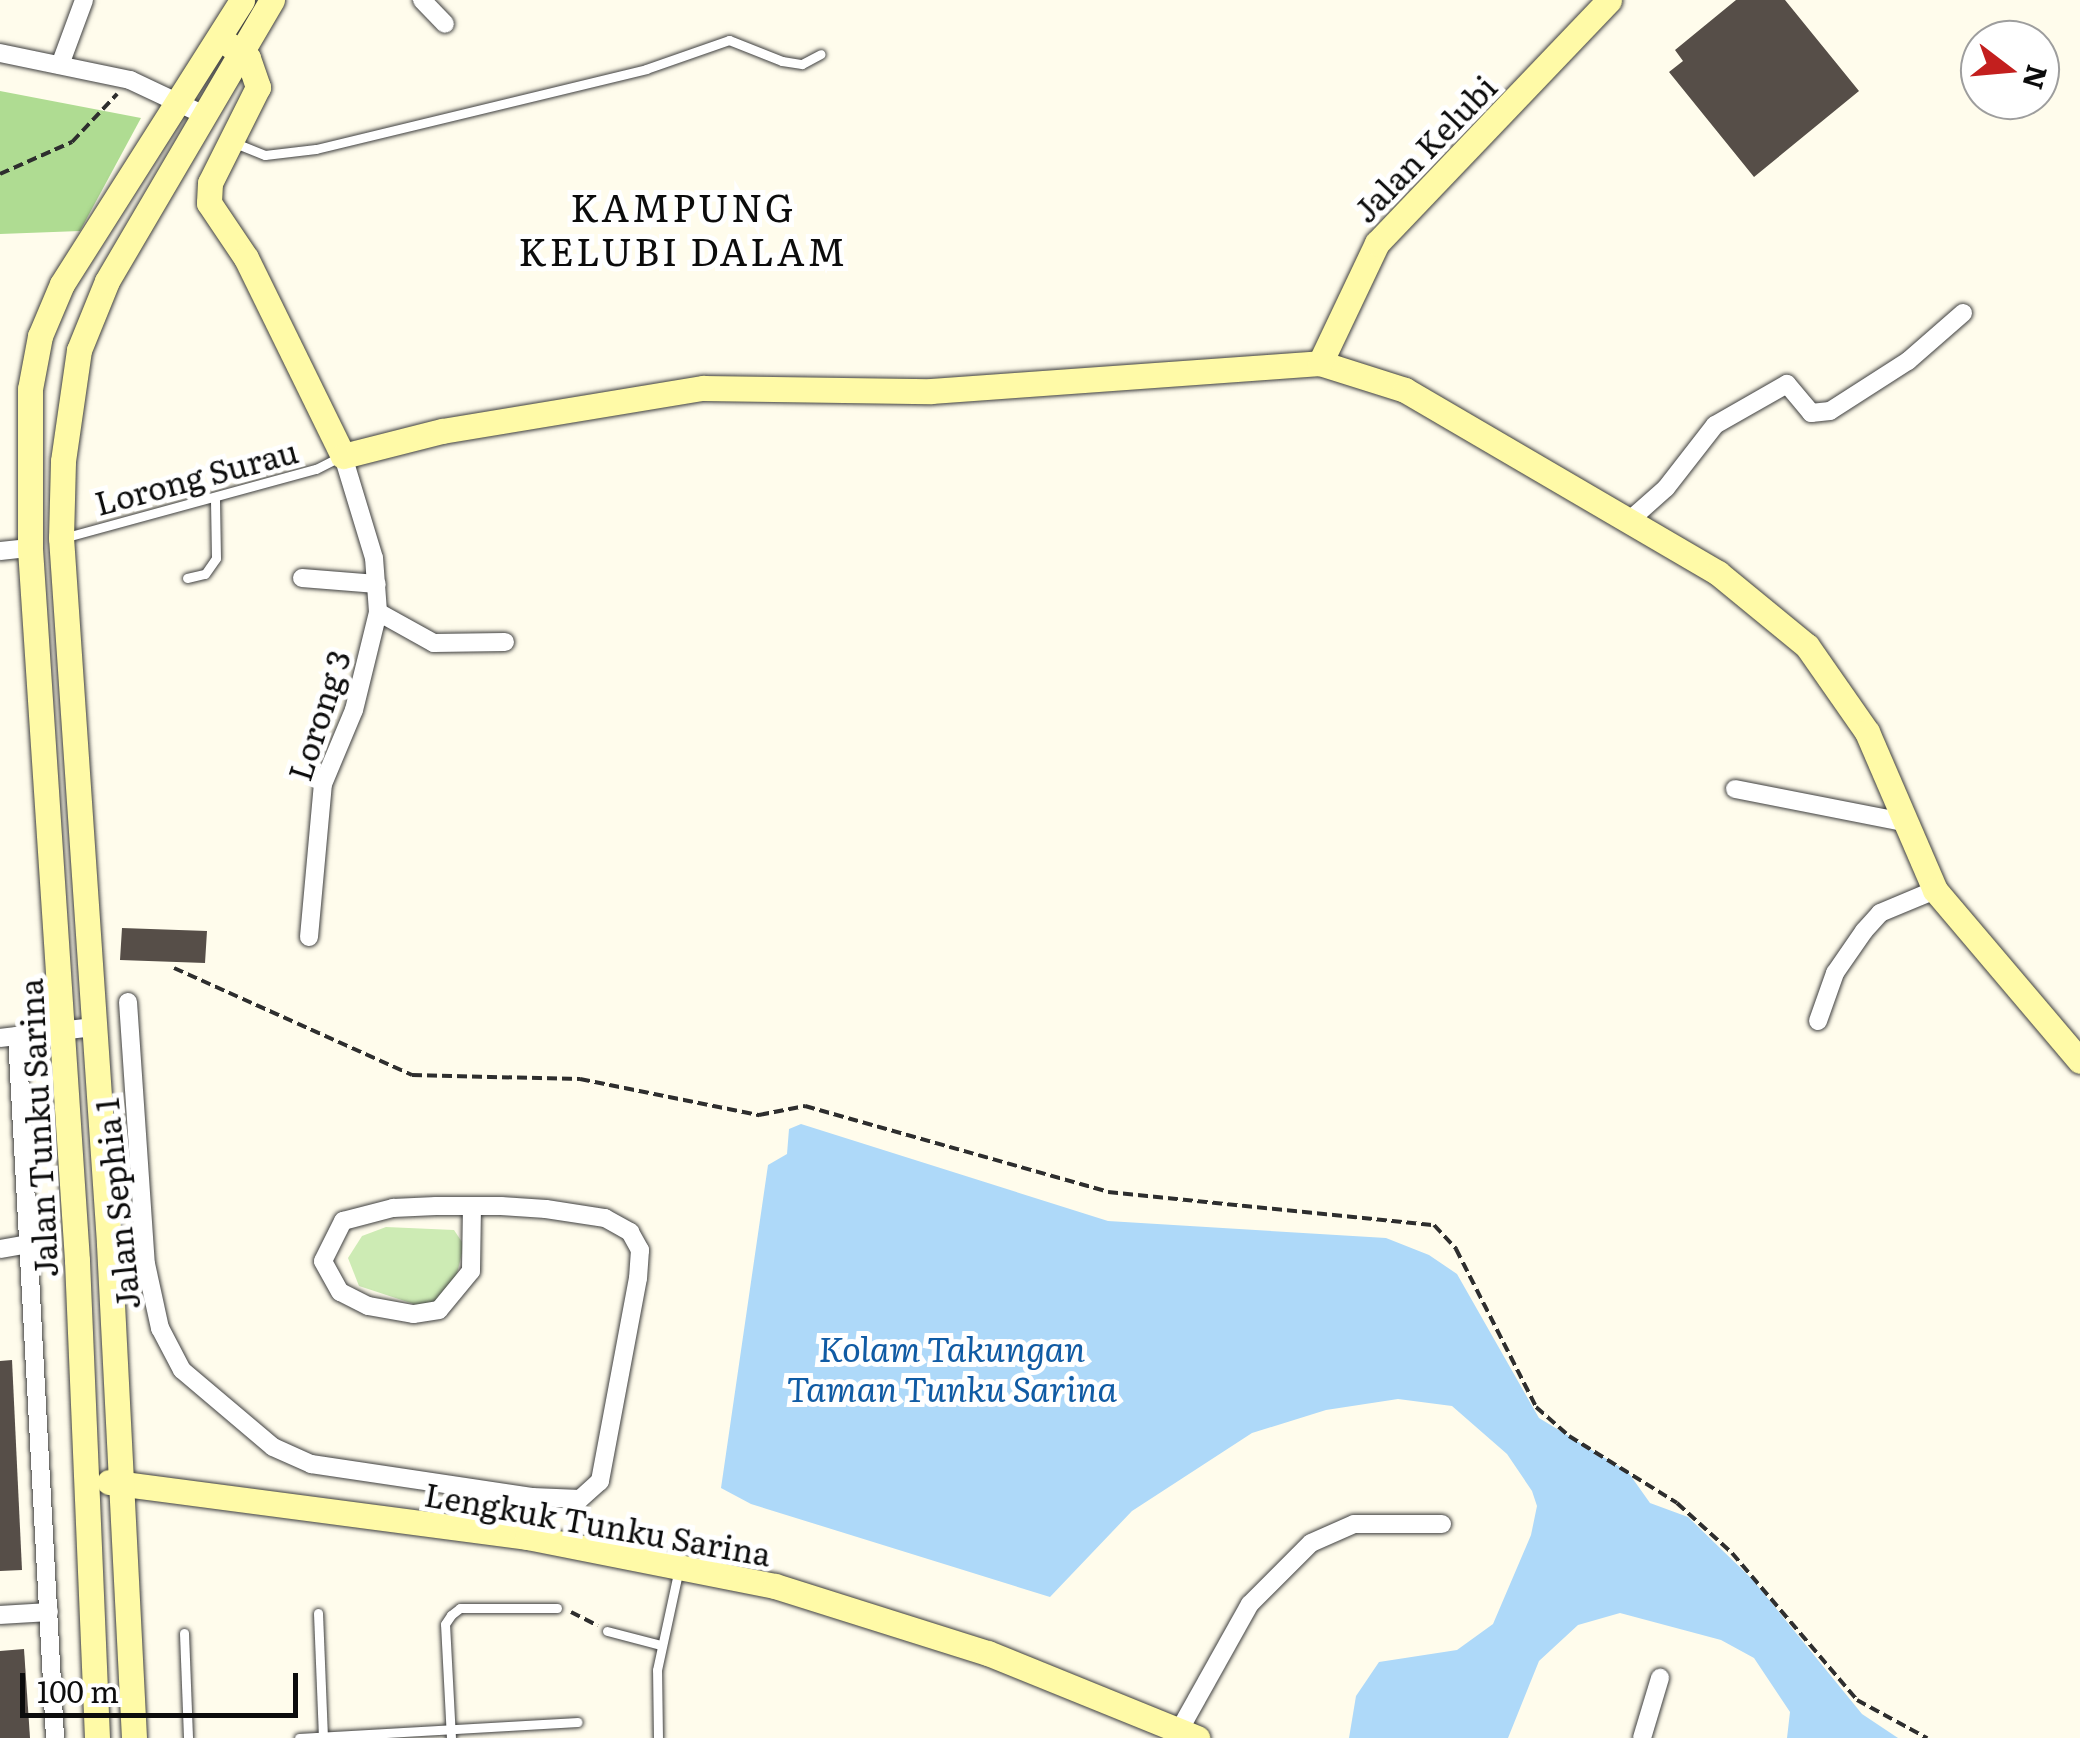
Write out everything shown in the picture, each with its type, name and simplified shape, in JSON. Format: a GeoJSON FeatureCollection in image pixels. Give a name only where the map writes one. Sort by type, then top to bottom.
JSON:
{"type":"FeatureCollection","features":[{"type":"Feature","properties":{"kind":"street"},"geometry":{"type":"LineString","coordinates":[[60,64],[84,0]]}},
{"type":"Feature","properties":{"kind":"street"},"geometry":{"type":"LineString","coordinates":[[242,0],[232,46],[258,87],[210,183],[210,203],[246,258],[343,456],[384,442],[660,390],[931,391],[1320,362],[1427,400],[1718,573],[1807,646],[1867,732],[1934,890],[2080,1062]]}},
{"type":"Feature","properties":{"kind":"street"},"geometry":{"type":"LineString","coordinates":[[232,46],[272,0]]}},
{"type":"Feature","properties":{"kind":"street"},"geometry":{"type":"LineString","coordinates":[[422,0],[445,24]]}},
{"type":"Feature","properties":{"kind":"street","name":"Jalan Kelubi"},"geometry":{"type":"LineString","coordinates":[[1320,362],[1377,244],[1608,0]]}},
{"type":"Feature","properties":{"kind":"street","name":"Jalan Tunku Sarina"},"geometry":{"type":"LineString","coordinates":[[97,1738],[63,1030],[30,548],[29,420],[40,336],[62,284],[176,98],[232,46]]}},
{"type":"Feature","properties":{"kind":"street","name":"Jalan Tunku Sarina"},"geometry":{"type":"LineString","coordinates":[[134,1738],[122,1486],[61,538],[62,461],[79,350],[107,281],[202,114],[232,46]]}},
{"type":"Feature","properties":{"kind":"street"},"geometry":{"type":"LineString","coordinates":[[0,54],[130,80],[176,98],[202,114]]}},
{"type":"Feature","properties":{"kind":"street"},"geometry":{"type":"LineString","coordinates":[[1630,520],[1666,488],[1715,425],[1787,384],[1811,413],[1830,411],[1908,361],[1962,313]]}},
{"type":"Feature","properties":{"kind":"street","name":"Lorong 3"},"geometry":{"type":"LineString","coordinates":[[309,937],[323,784],[354,710],[378,612],[377,584],[343,456]]}},
{"type":"Feature","properties":{"kind":"street"},"geometry":{"type":"LineString","coordinates":[[0,551],[30,548]]}},
{"type":"Feature","properties":{"kind":"street"},"geometry":{"type":"LineString","coordinates":[[302,578],[377,584]]}},
{"type":"Feature","properties":{"kind":"street"},"geometry":{"type":"LineString","coordinates":[[378,612],[434,643],[504,642]]}},
{"type":"Feature","properties":{"kind":"street"},"geometry":{"type":"LineString","coordinates":[[1735,789],[1902,822]]}},
{"type":"Feature","properties":{"kind":"street"},"geometry":{"type":"LineString","coordinates":[[1818,1022],[1835,974],[1864,931],[1880,914],[1934,890]]}},
{"type":"Feature","properties":{"kind":"street","name":"Jalan Sephia 1"},"geometry":{"type":"LineString","coordinates":[[128,1002],[146,1264],[160,1328],[182,1370],[272,1446],[310,1464],[532,1497],[580,1499],[600,1481],[640,1250],[630,1232],[605,1218],[472,1206],[349,1216],[324,1254],[325,1272],[340,1292],[368,1306],[413,1314],[439,1310],[471,1271],[472,1206]]}},
{"type":"Feature","properties":{"kind":"street"},"geometry":{"type":"LineString","coordinates":[[55,1738],[20,1087],[9,1037],[93,1026]]}},
{"type":"Feature","properties":{"kind":"street"},"geometry":{"type":"LineString","coordinates":[[0,1090],[20,1087]]}},
{"type":"Feature","properties":{"kind":"street"},"geometry":{"type":"LineString","coordinates":[[0,1248],[28,1244]]}},
{"type":"Feature","properties":{"kind":"street","name":"Lengkuk Tunku Sarina"},"geometry":{"type":"LineString","coordinates":[[85,1475],[122,1486],[528,1538],[680,1564],[901,1623],[1189,1734]]}},
{"type":"Feature","properties":{"kind":"street"},"geometry":{"type":"LineString","coordinates":[[528,1538],[532,1497]]}},
{"type":"Feature","properties":{"kind":"street"},"geometry":{"type":"LineString","coordinates":[[1189,1734],[1250,1604],[1311,1543],[1354,1524],[1442,1524]]}},
{"type":"Feature","properties":{"kind":"street"},"geometry":{"type":"LineString","coordinates":[[0,1616],[49,1612]]}},
{"type":"Feature","properties":{"kind":"street"},"geometry":{"type":"LineString","coordinates":[[1642,1738],[1660,1678]]}},
{"type":"Feature","properties":{"kind":"lane"},"geometry":{"type":"LineString","coordinates":[[233,141],[265,155],[316,149],[646,69],[729,40],[782,62],[802,64],[822,54]]}},
{"type":"Feature","properties":{"kind":"lane","name":"Lorong Surau"},"geometry":{"type":"LineString","coordinates":[[61,538],[215,498],[343,456]]}},
{"type":"Feature","properties":{"kind":"lane"},"geometry":{"type":"LineString","coordinates":[[187,578],[205,574],[216,558],[215,498]]}},
{"type":"Feature","properties":{"kind":"lane"},"geometry":{"type":"LineString","coordinates":[[658,1738],[660,1645],[680,1564]]}},
{"type":"Feature","properties":{"kind":"lane"},"geometry":{"type":"LineString","coordinates":[[451,1734],[445,1624],[451,1615],[460,1608],[556,1608]]}},
{"type":"Feature","properties":{"kind":"lane"},"geometry":{"type":"LineString","coordinates":[[318,1613],[324,1737]]}},
{"type":"Feature","properties":{"kind":"lane"},"geometry":{"type":"LineString","coordinates":[[607,1630],[660,1645]]}},
{"type":"Feature","properties":{"kind":"lane"},"geometry":{"type":"LineString","coordinates":[[184,1633],[188,1738]]}},
{"type":"Feature","properties":{"kind":"lane"},"geometry":{"type":"LineString","coordinates":[[299,1738],[451,1734],[578,1722]]}},
{"type":"Feature","properties":{"kind":"path"},"geometry":{"type":"LineString","coordinates":[[2,174],[72,142],[130,80]]}},
{"type":"Feature","properties":{"kind":"path"},"geometry":{"type":"LineString","coordinates":[[174,968],[412,1075],[580,1079],[759,1115],[806,1106],[1108,1192],[1434,1225],[1456,1249],[1536,1406],[1569,1436],[1677,1503],[1732,1553],[1857,1700],[1927,1738]]}},
{"type":"Feature","properties":{"kind":"path"},"geometry":{"type":"LineString","coordinates":[[556,1608],[607,1630]]}},
{"type":"Feature","properties":{"kind":"green space"},"geometry":{"type":"Polygon","coordinates":[[[0,91],[141,118],[80,231],[0,234],[0,91]]]}},
{"type":"Feature","properties":{"kind":"green space"},"geometry":{"type":"Polygon","coordinates":[[[386,1227],[454,1230],[464,1245],[451,1298],[423,1307],[359,1286],[348,1258],[362,1236],[386,1227]]]}},
{"type":"Feature","properties":{"kind":"water","name":"Kolam Takungan Taman Tunku Sarina"},"geometry":{"type":"Polygon","coordinates":[[[801,1124],[1108,1221],[1386,1238],[1429,1255],[1457,1274],[1539,1418],[1628,1472],[1650,1503],[1688,1517],[1752,1579],[1862,1714],[1898,1738],[1787,1738],[1790,1712],[1754,1658],[1721,1640],[1620,1613],[1578,1625],[1539,1661],[1508,1738],[1349,1738],[1356,1696],[1379,1662],[1457,1650],[1493,1624],[1531,1535],[1537,1506],[1532,1491],[1507,1454],[1452,1406],[1398,1399],[1326,1410],[1252,1433],[1132,1511],[1050,1597],[751,1504],[721,1488],[768,1165],[787,1154],[789,1129],[801,1124]]]}},
{"type":"Feature","properties":{"kind":"building"},"geometry":{"type":"Polygon","coordinates":[[[1736,0],[1785,0],[1859,91],[1754,177],[1669,72],[1683,61],[1675,50],[1736,0]]]}},
{"type":"Feature","properties":{"kind":"building"},"geometry":{"type":"Polygon","coordinates":[[[122,928],[207,931],[205,963],[120,960],[122,928]]]}},
{"type":"Feature","properties":{"kind":"building"},"geometry":{"type":"Polygon","coordinates":[[[12,1360],[22,1570],[0,1571],[0,1361],[12,1360]]]}},
{"type":"Feature","properties":{"kind":"building"},"geometry":{"type":"Polygon","coordinates":[[[24,1649],[30,1738],[0,1738],[0,1651],[24,1649]]]}},
{"type":"Feature","properties":{"kind":"district","name":"KAMPUNG KELUBI DALAM"},"geometry":{"type":"Point","coordinates":[683,228]}}]}
